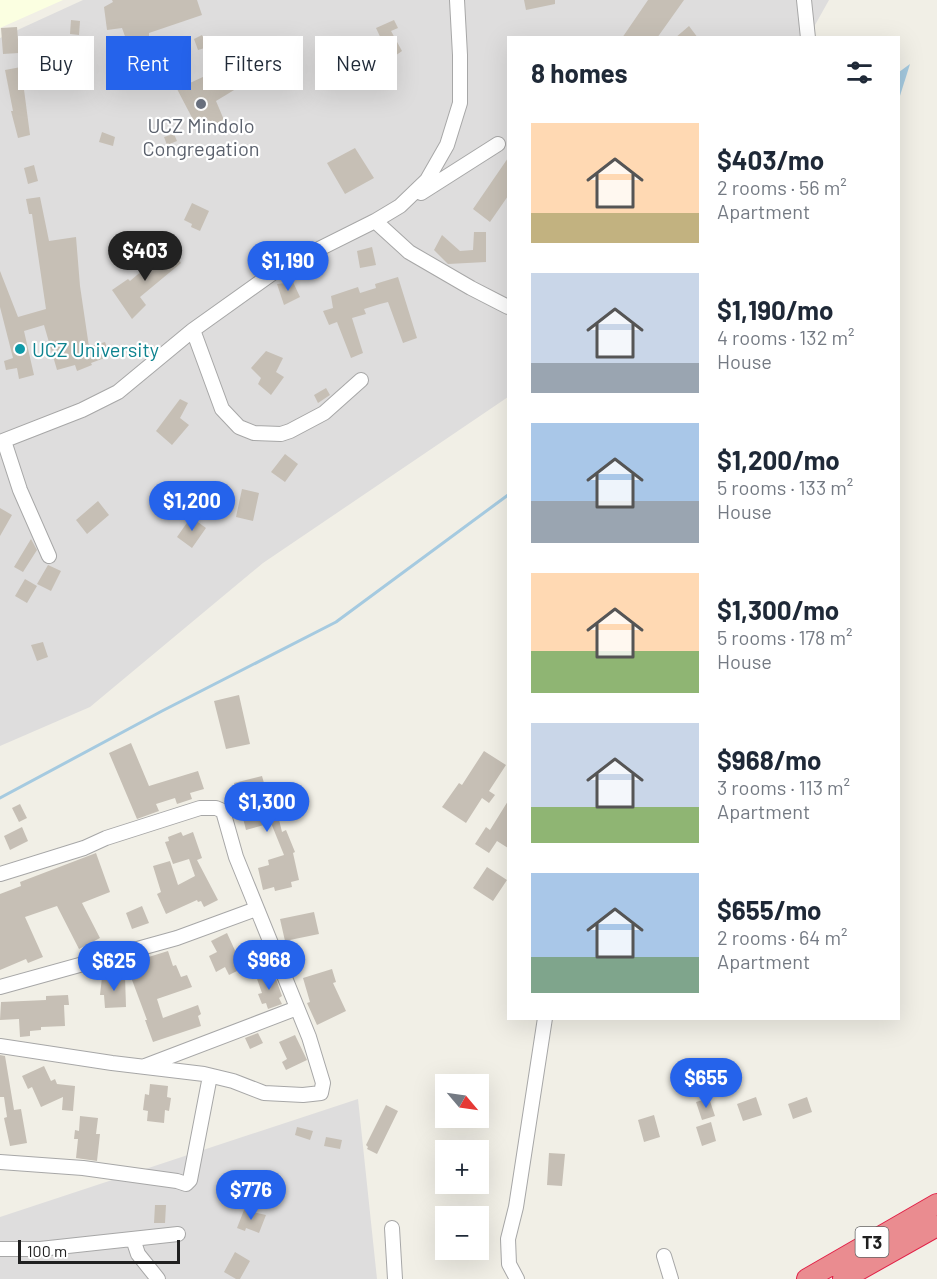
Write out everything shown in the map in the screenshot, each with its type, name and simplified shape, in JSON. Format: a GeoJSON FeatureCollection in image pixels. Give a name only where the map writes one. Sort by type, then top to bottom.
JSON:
{"type":"FeatureCollection","features":[{"type":"Feature","properties":{"kind":"highway","name":"T3"},"geometry":{"type":"LineString","coordinates":[[807,1279],[937,1204]]}},
{"type":"Feature","properties":{"kind":"highway","name":"T3"},"geometry":{"type":"LineString","coordinates":[[843,1279],[937,1226]]}},
{"type":"Feature","properties":{"kind":"street"},"geometry":{"type":"LineString","coordinates":[[400,206],[427,180],[447,145],[460,103],[457,0]]}},
{"type":"Feature","properties":{"kind":"street"},"geometry":{"type":"LineString","coordinates":[[804,0],[808,36]]}},
{"type":"Feature","properties":{"kind":"street"},"geometry":{"type":"LineString","coordinates":[[50,556],[20,490],[2,441],[82,410],[118,392],[193,330],[277,270],[375,221],[498,144]]}},
{"type":"Feature","properties":{"kind":"street"},"geometry":{"type":"LineString","coordinates":[[375,221],[409,252],[507,306]]}},
{"type":"Feature","properties":{"kind":"street"},"geometry":{"type":"LineString","coordinates":[[193,330],[222,409],[239,427],[254,433],[281,434],[290,431],[324,413],[361,380]]}},
{"type":"Feature","properties":{"kind":"street"},"geometry":{"type":"LineString","coordinates":[[0,874],[200,808],[216,808],[223,811],[236,857],[297,1008],[323,1083],[321,1093],[303,1095],[264,1093],[233,1081],[210,1076],[0,1046]]}},
{"type":"Feature","properties":{"kind":"street"},"geometry":{"type":"LineString","coordinates":[[0,987],[177,938],[258,910]]}},
{"type":"Feature","properties":{"kind":"street"},"geometry":{"type":"LineString","coordinates":[[144,1067],[297,1008]]}},
{"type":"Feature","properties":{"kind":"street"},"geometry":{"type":"LineString","coordinates":[[517,1279],[509,1264],[508,1239],[516,1207],[545,1020]]}},
{"type":"Feature","properties":{"kind":"street"},"geometry":{"type":"LineString","coordinates":[[0,1162],[83,1168],[186,1184],[190,1180],[210,1076]]}},
{"type":"Feature","properties":{"kind":"street"},"geometry":{"type":"LineString","coordinates":[[392,1228],[395,1279]]}},
{"type":"Feature","properties":{"kind":"street"},"geometry":{"type":"LineString","coordinates":[[0,1249],[40,1249],[178,1234]]}},
{"type":"Feature","properties":{"kind":"street"},"geometry":{"type":"LineString","coordinates":[[133,1239],[138,1254],[158,1279]]}},
{"type":"Feature","properties":{"kind":"street"},"geometry":{"type":"LineString","coordinates":[[664,1256],[670,1279]]}},
{"type":"Feature","properties":{"kind":"shaded area"},"geometry":{"type":"Polygon","coordinates":[[[0,0],[63,0],[0,28],[0,0]]]}},
{"type":"Feature","properties":{"kind":"shaded area"},"geometry":{"type":"Polygon","coordinates":[[[83,0],[829,0],[815,25],[814,36],[507,36],[507,398],[263,563],[90,707],[0,746],[0,38],[83,0]]]}},
{"type":"Feature","properties":{"kind":"shaded area"},"geometry":{"type":"Polygon","coordinates":[[[358,1099],[377,1279],[0,1279],[0,1217],[358,1099]]]}},
{"type":"Feature","properties":{"kind":"water"},"geometry":{"type":"Polygon","coordinates":[[[910,64],[900,96],[900,71],[910,64]]]}},
{"type":"Feature","properties":{"kind":"building"},"geometry":{"type":"Polygon","coordinates":[[[112,0],[197,0],[202,15],[149,33],[149,36],[125,36],[122,28],[107,30],[104,7],[113,2],[112,0]]]}},
{"type":"Feature","properties":{"kind":"building"},"geometry":{"type":"Polygon","coordinates":[[[524,0],[555,0],[555,4],[526,10],[524,0]]]}},
{"type":"Feature","properties":{"kind":"building"},"geometry":{"type":"Polygon","coordinates":[[[648,0],[684,0],[658,36],[623,36],[648,0]]]}},
{"type":"Feature","properties":{"kind":"building"},"geometry":{"type":"Polygon","coordinates":[[[71,20],[80,21],[79,35],[70,34],[71,20]]]}},
{"type":"Feature","properties":{"kind":"building"},"geometry":{"type":"Polygon","coordinates":[[[394,20],[398,28],[391,31],[394,36],[380,36],[376,28],[394,20]]]}},
{"type":"Feature","properties":{"kind":"building"},"geometry":{"type":"Polygon","coordinates":[[[689,26],[696,36],[677,36],[689,26]]]}},
{"type":"Feature","properties":{"kind":"building"},"geometry":{"type":"Polygon","coordinates":[[[17,27],[18,53],[3,54],[1,28],[17,27]]]}},
{"type":"Feature","properties":{"kind":"building"},"geometry":{"type":"Polygon","coordinates":[[[202,35],[203,48],[198,50],[194,39],[202,35]]]}},
{"type":"Feature","properties":{"kind":"building"},"geometry":{"type":"Polygon","coordinates":[[[397,42],[402,51],[397,55],[397,42]]]}},
{"type":"Feature","properties":{"kind":"building"},"geometry":{"type":"Polygon","coordinates":[[[18,68],[18,90],[24,90],[30,135],[18,138],[11,111],[13,111],[5,70],[18,68]]]}},
{"type":"Feature","properties":{"kind":"building","name":"UCZ Mindolo Congregation"},"geometry":{"type":"Polygon","coordinates":[[[203,77],[203,90],[234,90],[216,101],[224,120],[199,131],[178,90],[191,90],[191,82],[203,77]]]}},
{"type":"Feature","properties":{"kind":"building"},"geometry":{"type":"Polygon","coordinates":[[[102,132],[115,137],[113,146],[99,142],[102,132]]]}},
{"type":"Feature","properties":{"kind":"building"},"geometry":{"type":"Polygon","coordinates":[[[174,134],[177,141],[167,145],[164,137],[174,134]]]}},
{"type":"Feature","properties":{"kind":"building"},"geometry":{"type":"Polygon","coordinates":[[[355,148],[374,178],[345,194],[327,163],[355,148]]]}},
{"type":"Feature","properties":{"kind":"building"},"geometry":{"type":"Polygon","coordinates":[[[507,159],[507,197],[490,222],[473,209],[507,159]]]}},
{"type":"Feature","properties":{"kind":"building"},"geometry":{"type":"Polygon","coordinates":[[[34,165],[38,181],[28,184],[24,168],[34,165]]]}},
{"type":"Feature","properties":{"kind":"building"},"geometry":{"type":"Polygon","coordinates":[[[40,197],[49,241],[76,237],[89,347],[105,342],[110,356],[77,371],[75,365],[57,370],[44,325],[24,331],[34,375],[19,379],[17,368],[6,370],[4,361],[13,358],[0,307],[0,271],[18,317],[46,309],[32,214],[29,214],[26,199],[40,197]]]}},
{"type":"Feature","properties":{"kind":"building"},"geometry":{"type":"Polygon","coordinates":[[[192,203],[209,211],[200,231],[191,227],[192,224],[184,220],[192,203]]]}},
{"type":"Feature","properties":{"kind":"building"},"geometry":{"type":"Polygon","coordinates":[[[474,232],[486,232],[486,262],[448,264],[434,250],[442,235],[460,251],[473,250],[474,232]]]}},
{"type":"Feature","properties":{"kind":"building"},"geometry":{"type":"Polygon","coordinates":[[[170,247],[181,263],[140,297],[146,305],[132,319],[112,290],[128,279],[130,281],[170,247]]]}},
{"type":"Feature","properties":{"kind":"building"},"geometry":{"type":"Polygon","coordinates":[[[372,247],[376,265],[360,268],[357,251],[372,247]]]}},
{"type":"Feature","properties":{"kind":"building"},"geometry":{"type":"Polygon","coordinates":[[[398,277],[417,338],[403,343],[388,302],[380,304],[364,309],[366,314],[352,318],[363,353],[351,358],[337,322],[329,325],[323,311],[333,308],[331,296],[358,287],[360,293],[376,288],[375,284],[398,277]]]}},
{"type":"Feature","properties":{"kind":"building"},"geometry":{"type":"Polygon","coordinates":[[[293,282],[300,297],[284,305],[277,284],[293,282]]]}},
{"type":"Feature","properties":{"kind":"building"},"geometry":{"type":"Polygon","coordinates":[[[266,351],[283,358],[276,372],[284,377],[271,395],[258,384],[261,378],[251,368],[266,351]]]}},
{"type":"Feature","properties":{"kind":"building"},"geometry":{"type":"Polygon","coordinates":[[[326,388],[330,395],[318,403],[314,395],[326,388]]]}},
{"type":"Feature","properties":{"kind":"building"},"geometry":{"type":"Polygon","coordinates":[[[180,399],[188,403],[180,418],[189,425],[172,445],[156,431],[180,399]]]}},
{"type":"Feature","properties":{"kind":"building"},"geometry":{"type":"Polygon","coordinates":[[[285,454],[298,464],[285,482],[271,472],[285,454]]]}},
{"type":"Feature","properties":{"kind":"building"},"geometry":{"type":"Polygon","coordinates":[[[242,489],[259,493],[253,521],[236,517],[242,489]]]}},
{"type":"Feature","properties":{"kind":"building"},"geometry":{"type":"Polygon","coordinates":[[[98,501],[109,515],[87,534],[76,520],[98,501]]]}},
{"type":"Feature","properties":{"kind":"building"},"geometry":{"type":"Polygon","coordinates":[[[0,508],[12,515],[0,536],[0,508]]]}},
{"type":"Feature","properties":{"kind":"building"},"geometry":{"type":"Polygon","coordinates":[[[191,517],[206,528],[192,548],[177,537],[191,517]]]}},
{"type":"Feature","properties":{"kind":"building"},"geometry":{"type":"Polygon","coordinates":[[[31,539],[37,550],[23,572],[14,567],[31,539]]]}},
{"type":"Feature","properties":{"kind":"building"},"geometry":{"type":"Polygon","coordinates":[[[48,565],[61,571],[51,591],[37,584],[48,565]]]}},
{"type":"Feature","properties":{"kind":"building"},"geometry":{"type":"Polygon","coordinates":[[[25,579],[37,586],[27,603],[15,596],[25,579]]]}},
{"type":"Feature","properties":{"kind":"building"},"geometry":{"type":"Polygon","coordinates":[[[43,642],[48,657],[37,661],[31,645],[43,642]]]}},
{"type":"Feature","properties":{"kind":"building"},"geometry":{"type":"Polygon","coordinates":[[[239,695],[250,744],[226,749],[214,701],[239,695]]]}},
{"type":"Feature","properties":{"kind":"building"},"geometry":{"type":"Polygon","coordinates":[[[131,743],[149,786],[198,771],[204,789],[190,793],[192,799],[177,804],[175,798],[156,804],[159,811],[137,819],[109,753],[131,743]]]}},
{"type":"Feature","properties":{"kind":"building"},"geometry":{"type":"Polygon","coordinates":[[[484,751],[506,765],[489,791],[495,795],[489,803],[482,798],[466,823],[442,807],[459,783],[462,785],[484,751]]]}},
{"type":"Feature","properties":{"kind":"building"},"geometry":{"type":"Polygon","coordinates":[[[262,776],[270,804],[275,803],[282,832],[286,830],[295,852],[293,853],[299,880],[291,882],[292,887],[275,891],[274,887],[263,890],[258,868],[269,865],[268,860],[284,855],[271,823],[246,830],[234,783],[262,776]]]}},
{"type":"Feature","properties":{"kind":"building"},"geometry":{"type":"Polygon","coordinates":[[[507,803],[507,847],[497,841],[489,853],[475,844],[486,827],[490,830],[507,803]]]}},
{"type":"Feature","properties":{"kind":"building"},"geometry":{"type":"Polygon","coordinates":[[[20,804],[27,818],[19,822],[12,808],[20,804]]]}},
{"type":"Feature","properties":{"kind":"building"},"geometry":{"type":"Polygon","coordinates":[[[22,827],[28,841],[10,850],[4,836],[22,827]]]}},
{"type":"Feature","properties":{"kind":"building"},"geometry":{"type":"Polygon","coordinates":[[[181,832],[183,836],[193,832],[202,858],[197,860],[218,900],[204,907],[201,901],[197,900],[166,914],[157,894],[161,892],[153,866],[170,861],[178,885],[195,876],[189,859],[173,864],[165,842],[169,841],[168,837],[181,832]]]}},
{"type":"Feature","properties":{"kind":"building"},"geometry":{"type":"Polygon","coordinates":[[[96,853],[110,892],[82,903],[100,938],[79,949],[57,906],[25,917],[43,957],[28,963],[26,959],[0,970],[0,894],[21,886],[20,882],[96,853]]]}},
{"type":"Feature","properties":{"kind":"building"},"geometry":{"type":"Polygon","coordinates":[[[487,867],[507,880],[493,901],[473,888],[487,867]]]}},
{"type":"Feature","properties":{"kind":"building"},"geometry":{"type":"Polygon","coordinates":[[[142,906],[149,923],[132,929],[126,913],[142,906]]]}},
{"type":"Feature","properties":{"kind":"building"},"geometry":{"type":"Polygon","coordinates":[[[314,912],[319,934],[285,941],[280,919],[314,912]]]}},
{"type":"Feature","properties":{"kind":"building"},"geometry":{"type":"Polygon","coordinates":[[[227,933],[243,968],[229,975],[225,967],[216,972],[209,956],[217,952],[211,941],[227,933]]]}},
{"type":"Feature","properties":{"kind":"building"},"geometry":{"type":"Polygon","coordinates":[[[168,951],[173,966],[176,965],[181,977],[187,975],[192,987],[157,999],[163,1018],[198,1005],[201,1026],[153,1042],[126,964],[168,951]]]}},
{"type":"Feature","properties":{"kind":"building"},"geometry":{"type":"Polygon","coordinates":[[[332,969],[336,982],[333,983],[346,1011],[317,1025],[307,1003],[310,1002],[303,978],[332,969]]]}},
{"type":"Feature","properties":{"kind":"building"},"geometry":{"type":"Polygon","coordinates":[[[268,972],[271,980],[276,979],[282,996],[279,998],[282,1004],[268,1009],[266,1003],[262,1004],[258,994],[262,993],[256,976],[268,972]]]}},
{"type":"Feature","properties":{"kind":"building"},"geometry":{"type":"Polygon","coordinates":[[[125,976],[126,1007],[105,1008],[104,995],[100,995],[102,977],[125,976]]]}},
{"type":"Feature","properties":{"kind":"building"},"geometry":{"type":"Polygon","coordinates":[[[68,995],[69,1005],[64,1005],[65,1026],[41,1027],[41,1030],[30,1031],[30,1036],[20,1037],[19,1019],[0,1020],[1,1002],[46,1000],[46,996],[68,995]]]}},
{"type":"Feature","properties":{"kind":"building"},"geometry":{"type":"Polygon","coordinates":[[[258,1033],[263,1043],[250,1049],[245,1038],[258,1033]]]}},
{"type":"Feature","properties":{"kind":"building"},"geometry":{"type":"Polygon","coordinates":[[[295,1035],[307,1060],[286,1070],[282,1062],[287,1059],[279,1042],[295,1035]]]}},
{"type":"Feature","properties":{"kind":"building"},"geometry":{"type":"Polygon","coordinates":[[[0,1055],[5,1056],[14,1110],[21,1109],[27,1143],[10,1146],[4,1118],[7,1117],[4,1097],[0,1097],[0,1055]]]}},
{"type":"Feature","properties":{"kind":"building"},"geometry":{"type":"Polygon","coordinates":[[[44,1066],[51,1081],[55,1079],[57,1084],[75,1086],[73,1111],[62,1110],[63,1097],[41,1107],[32,1087],[28,1089],[22,1076],[44,1066]]]}},
{"type":"Feature","properties":{"kind":"building"},"geometry":{"type":"Polygon","coordinates":[[[150,1084],[168,1086],[167,1097],[171,1098],[169,1111],[165,1110],[164,1123],[147,1121],[148,1111],[143,1110],[145,1094],[149,1095],[150,1084]]]}},
{"type":"Feature","properties":{"kind":"building"},"geometry":{"type":"Polygon","coordinates":[[[756,1097],[762,1115],[743,1121],[737,1104],[756,1097]]]}},
{"type":"Feature","properties":{"kind":"building"},"geometry":{"type":"Polygon","coordinates":[[[807,1097],[812,1112],[793,1119],[788,1104],[807,1097]]]}},
{"type":"Feature","properties":{"kind":"building"},"geometry":{"type":"Polygon","coordinates":[[[709,1098],[715,1116],[702,1120],[696,1102],[709,1098]]]}},
{"type":"Feature","properties":{"kind":"building"},"geometry":{"type":"Polygon","coordinates":[[[386,1105],[398,1111],[377,1154],[367,1149],[366,1145],[386,1105]]]}},
{"type":"Feature","properties":{"kind":"building"},"geometry":{"type":"Polygon","coordinates":[[[654,1115],[660,1137],[644,1142],[638,1120],[654,1115]]]}},
{"type":"Feature","properties":{"kind":"building"},"geometry":{"type":"Polygon","coordinates":[[[80,1116],[98,1118],[96,1134],[100,1134],[97,1161],[76,1158],[78,1139],[74,1139],[75,1130],[79,1131],[80,1116]]]}},
{"type":"Feature","properties":{"kind":"building"},"geometry":{"type":"Polygon","coordinates":[[[711,1122],[716,1141],[702,1146],[696,1127],[711,1122]]]}},
{"type":"Feature","properties":{"kind":"building"},"geometry":{"type":"Polygon","coordinates":[[[297,1127],[313,1131],[310,1140],[295,1135],[297,1127]]]}},
{"type":"Feature","properties":{"kind":"building"},"geometry":{"type":"Polygon","coordinates":[[[326,1137],[342,1140],[340,1149],[324,1146],[326,1137]]]}},
{"type":"Feature","properties":{"kind":"building"},"geometry":{"type":"Polygon","coordinates":[[[549,1153],[565,1154],[562,1186],[547,1185],[549,1153]]]}},
{"type":"Feature","properties":{"kind":"building"},"geometry":{"type":"Polygon","coordinates":[[[259,1170],[281,1176],[275,1193],[254,1184],[259,1170]]]}},
{"type":"Feature","properties":{"kind":"building"},"geometry":{"type":"Polygon","coordinates":[[[155,1205],[166,1205],[165,1223],[154,1223],[155,1205]]]}},
{"type":"Feature","properties":{"kind":"building"},"geometry":{"type":"Polygon","coordinates":[[[244,1210],[266,1215],[259,1233],[246,1228],[245,1231],[237,1228],[244,1210]]]}},
{"type":"Feature","properties":{"kind":"building"},"geometry":{"type":"Polygon","coordinates":[[[235,1252],[250,1261],[240,1279],[224,1272],[235,1252]]]}},
{"type":"Feature","properties":{"kind":"waterway"},"geometry":{"type":"LineString","coordinates":[[0,798],[162,711],[336,622],[507,496]]}},
{"type":"Feature","properties":{"kind":"place","name":"UCZ Mindolo Congregation"},"geometry":{"type":"Point","coordinates":[201,104]}},
{"type":"Feature","properties":{"kind":"place","name":"UCZ University"},"geometry":{"type":"Point","coordinates":[20,349]}}]}
